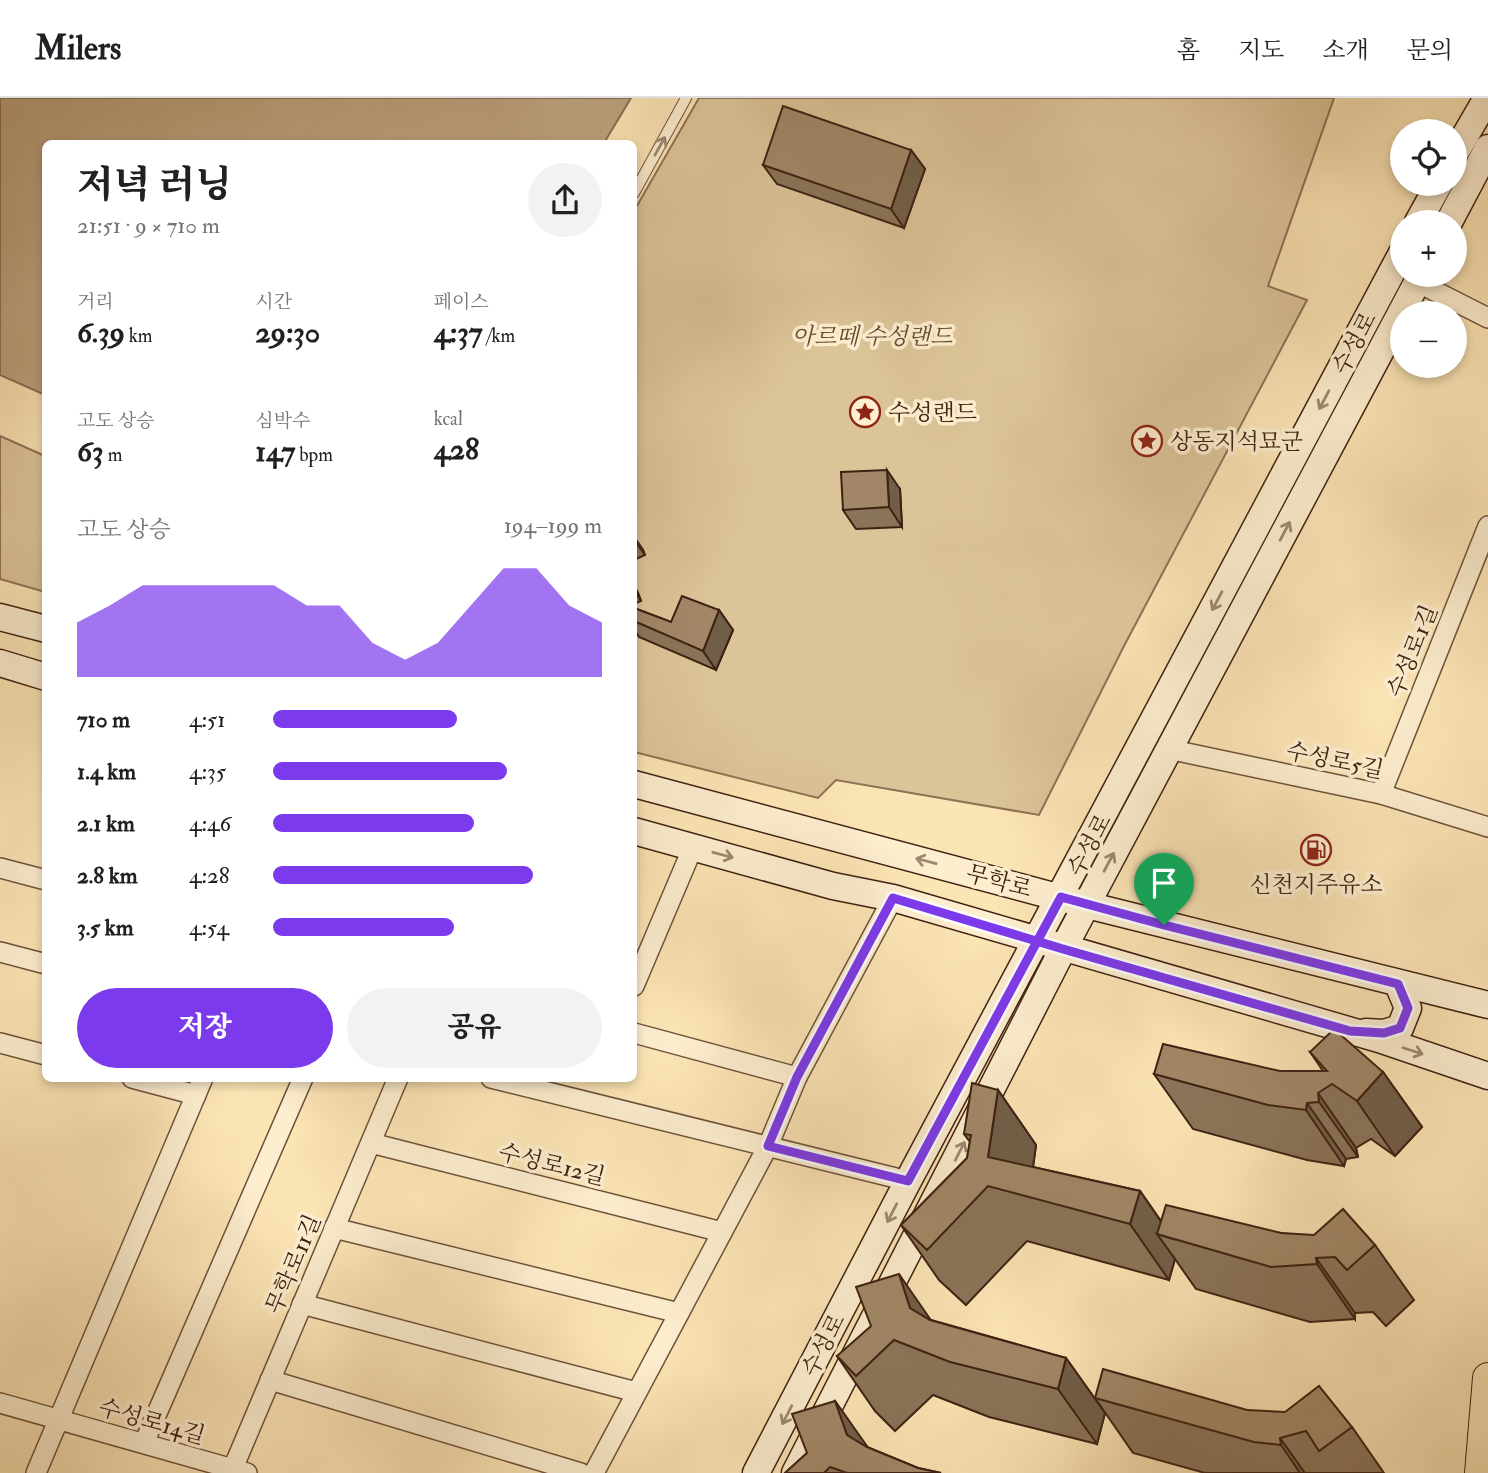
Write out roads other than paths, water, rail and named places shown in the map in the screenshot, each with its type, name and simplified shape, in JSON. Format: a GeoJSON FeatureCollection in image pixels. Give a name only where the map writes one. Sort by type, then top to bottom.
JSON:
{"type":"FeatureCollection","features":[{"type":"Feature","properties":{"kind":"main road"},"geometry":{"type":"LineString","coordinates":[[1467,133],[1487,98]]}},
{"type":"Feature","properties":{"kind":"main road"},"geometry":{"type":"LineString","coordinates":[[1455,210],[1488,148]]}},
{"type":"Feature","properties":{"kind":"main road","name":"수성로"},"geometry":{"type":"LineString","coordinates":[[757,1473],[908,1181],[1390,276]]}},
{"type":"Feature","properties":{"kind":"main road","name":"수성로"},"geometry":{"type":"LineString","coordinates":[[795,1473],[1063,949],[1415,287]]}},
{"type":"Feature","properties":{"kind":"main road"},"geometry":{"type":"LineString","coordinates":[[0,617],[42,628]]}},
{"type":"Feature","properties":{"kind":"main road"},"geometry":{"type":"LineString","coordinates":[[0,663],[42,676]]}},
{"type":"Feature","properties":{"kind":"main road","name":"무학로"},"geometry":{"type":"LineString","coordinates":[[637,785],[1087,905],[1488,1005]]}},
{"type":"Feature","properties":{"kind":"main road","name":"무학로"},"geometry":{"type":"LineString","coordinates":[[637,832],[833,886],[893,898],[1350,1031],[1488,1076]]}},
{"type":"Feature","properties":{"kind":"main road"},"geometry":{"type":"LineString","coordinates":[[1350,1031],[1384,1033],[1400,1028],[1408,1008],[1398,984]]}},
{"type":"Feature","properties":{"kind":"main road"},"geometry":{"type":"LineString","coordinates":[[1480,1473],[1488,1378]]}},
{"type":"Feature","properties":{"kind":"street"},"geometry":{"type":"LineString","coordinates":[[1433,287],[1488,318]]}},
{"type":"Feature","properties":{"kind":"street","name":"수성로1길"},"geometry":{"type":"LineString","coordinates":[[1381,794],[1488,526]]}},
{"type":"Feature","properties":{"kind":"street","name":"수성로5길"},"geometry":{"type":"LineString","coordinates":[[1168,749],[1381,794],[1488,827]]}},
{"type":"Feature","properties":{"kind":"street"},"geometry":{"type":"LineString","coordinates":[[637,979],[693,847]]}},
{"type":"Feature","properties":{"kind":"street"},"geometry":{"type":"LineString","coordinates":[[0,868],[42,879]]}},
{"type":"Feature","properties":{"kind":"street"},"geometry":{"type":"LineString","coordinates":[[594,1473],[768,1146],[797,1077],[893,898]]}},
{"type":"Feature","properties":{"kind":"street"},"geometry":{"type":"LineString","coordinates":[[0,952],[42,963]]}},
{"type":"Feature","properties":{"kind":"street"},"geometry":{"type":"LineString","coordinates":[[637,1034],[797,1077]]}},
{"type":"Feature","properties":{"kind":"street"},"geometry":{"type":"LineString","coordinates":[[0,1043],[42,1054]]}},
{"type":"Feature","properties":{"kind":"street"},"geometry":{"type":"LineString","coordinates":[[36,1473],[199,1087],[162,1082]]}},
{"type":"Feature","properties":{"kind":"street"},"geometry":{"type":"LineString","coordinates":[[144,1443],[301,1082]]}},
{"type":"Feature","properties":{"kind":"street","name":"무학로11길"},"geometry":{"type":"LineString","coordinates":[[237,1472],[270,1380],[396,1082]]}},
{"type":"Feature","properties":{"kind":"street"},"geometry":{"type":"LineString","coordinates":[[507,1082],[908,1181]]}},
{"type":"Feature","properties":{"kind":"street","name":"수성로12길"},"geometry":{"type":"LineString","coordinates":[[371,1143],[722,1232]]}},
{"type":"Feature","properties":{"kind":"street"},"geometry":{"type":"LineString","coordinates":[[334,1228],[679,1313]]}},
{"type":"Feature","properties":{"kind":"street"},"geometry":{"type":"LineString","coordinates":[[302,1304],[636,1392]]}},
{"type":"Feature","properties":{"kind":"street"},"geometry":{"type":"LineString","coordinates":[[270,1380],[581,1473]]}},
{"type":"Feature","properties":{"kind":"street","name":"수성로14길"},"geometry":{"type":"LineString","coordinates":[[0,1403],[237,1472]]}},
{"type":"Feature","properties":{"kind":"lane"},"geometry":{"type":"LineString","coordinates":[[637,188],[687,98]]}},
{"type":"Feature","properties":{"kind":"place","name":"수성랜드"},"geometry":{"type":"Point","coordinates":[865,412]}},
{"type":"Feature","properties":{"kind":"place","name":"상동지석묘군"},"geometry":{"type":"Point","coordinates":[1147,441]}},
{"type":"Feature","properties":{"kind":"place","name":"신천지주유소"},"geometry":{"type":"Point","coordinates":[1316,850]}},
{"type":"Feature","properties":{"kind":"park label","name":"아르떼 수성랜드"},"geometry":{"type":"Point","coordinates":[872,336]}}]}
